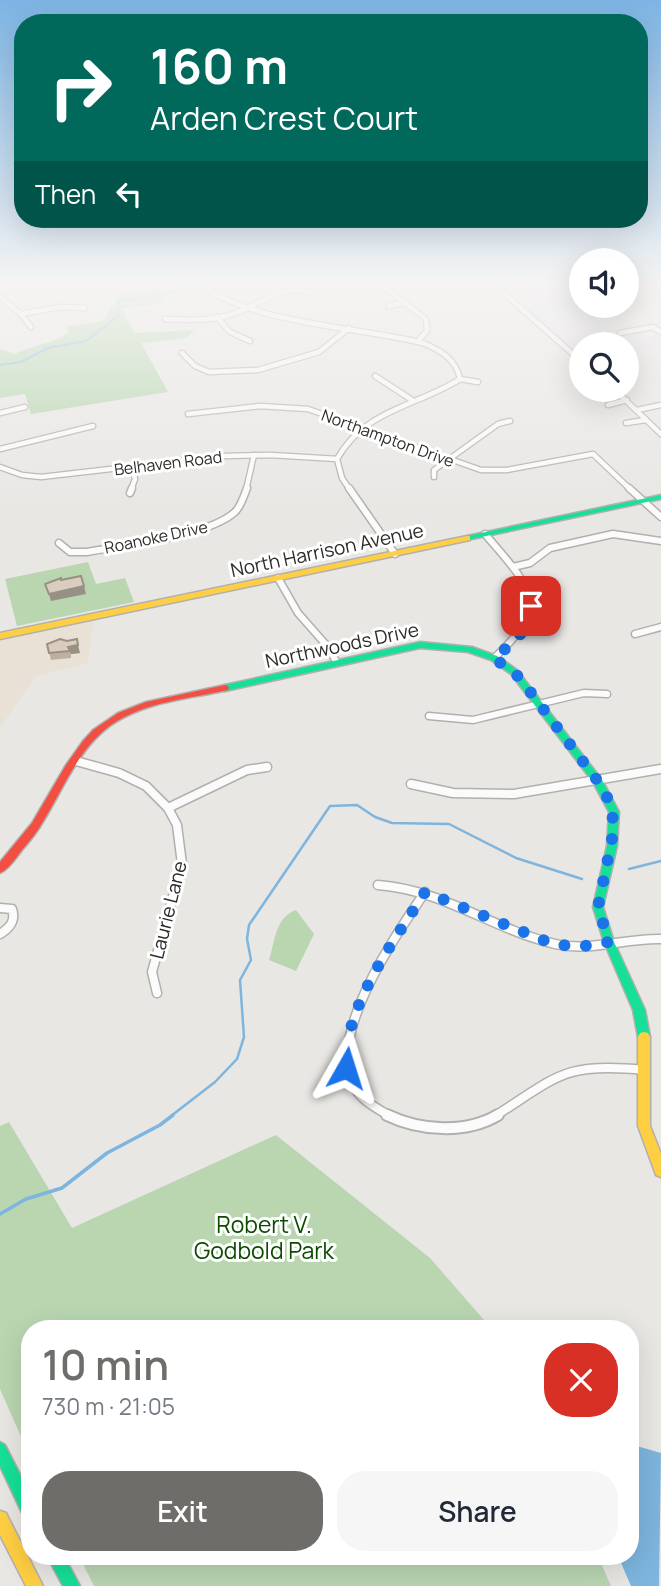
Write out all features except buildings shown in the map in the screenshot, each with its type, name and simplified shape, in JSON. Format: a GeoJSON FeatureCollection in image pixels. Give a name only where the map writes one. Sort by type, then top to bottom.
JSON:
{"type":"FeatureCollection","features":[{"type":"Feature","properties":{"kind":"street"},"geometry":{"type":"LineString","coordinates":[[186,358],[192,365],[205,371],[237,372],[301,358]]}},
{"type":"Feature","properties":{"kind":"street"},"geometry":{"type":"LineString","coordinates":[[449,358],[459,372],[460,379]]}},
{"type":"Feature","properties":{"kind":"street"},"geometry":{"type":"LineString","coordinates":[[198,377],[205,371]]}},
{"type":"Feature","properties":{"kind":"street"},"geometry":{"type":"LineString","coordinates":[[375,376],[412,400]]}},
{"type":"Feature","properties":{"kind":"street"},"geometry":{"type":"LineString","coordinates":[[395,554],[342,478],[337,458],[346,443],[412,400],[460,379],[478,382]]}},
{"type":"Feature","properties":{"kind":"street"},"geometry":{"type":"LineString","coordinates":[[608,405],[619,402]]}},
{"type":"Feature","properties":{"kind":"street"},"geometry":{"type":"LineString","coordinates":[[629,402],[661,434]]}},
{"type":"Feature","properties":{"kind":"street"},"geometry":{"type":"LineString","coordinates":[[637,410],[661,405]]}},
{"type":"Feature","properties":{"kind":"street","name":"Northampton Drive"},"geometry":{"type":"LineString","coordinates":[[188,414],[285,406],[323,412],[476,469],[499,471],[593,454],[644,501]]}},
{"type":"Feature","properties":{"kind":"street"},"geometry":{"type":"LineString","coordinates":[[0,413],[25,407]]}},
{"type":"Feature","properties":{"kind":"street"},"geometry":{"type":"LineString","coordinates":[[626,422],[646,419]]}},
{"type":"Feature","properties":{"kind":"street"},"geometry":{"type":"LineString","coordinates":[[434,477],[433,470],[498,425],[510,421]]}},
{"type":"Feature","properties":{"kind":"street"},"geometry":{"type":"LineString","coordinates":[[0,449],[93,426]]}},
{"type":"Feature","properties":{"kind":"street","name":"Belhaven Road"},"geometry":{"type":"LineString","coordinates":[[0,467],[15,474],[41,477],[210,457],[254,455],[337,458]]}},
{"type":"Feature","properties":{"kind":"street","name":"Roanoke Drive"},"geometry":{"type":"LineString","coordinates":[[59,542],[70,552],[87,552],[214,524],[231,515],[240,506],[254,455]]}},
{"type":"Feature","properties":{"kind":"street"},"geometry":{"type":"LineString","coordinates":[[130,493],[135,479],[132,467]]}},
{"type":"Feature","properties":{"kind":"street","name":"North Harrison Avenue"},"geometry":{"type":"LineString","coordinates":[[0,636],[661,498]]}},
{"type":"Feature","properties":{"kind":"street"},"geometry":{"type":"LineString","coordinates":[[644,501],[661,517]]}},
{"type":"Feature","properties":{"kind":"street"},"geometry":{"type":"LineString","coordinates":[[485,534],[513,567],[529,592],[531,613],[521,633],[494,658]]}},
{"type":"Feature","properties":{"kind":"street"},"geometry":{"type":"LineString","coordinates":[[513,567],[530,563],[550,548],[613,534],[661,541]]}},
{"type":"Feature","properties":{"kind":"street"},"geometry":{"type":"LineString","coordinates":[[278,578],[298,613],[328,647],[337,663]]}},
{"type":"Feature","properties":{"kind":"street"},"geometry":{"type":"LineString","coordinates":[[635,634],[661,627]]}},
{"type":"Feature","properties":{"kind":"street","name":"Northwoods Drive"},"geometry":{"type":"LineString","coordinates":[[0,869],[30,835],[76,761],[99,731],[141,707],[428,645],[456,646],[494,658],[519,677],[597,780],[611,804],[615,821],[598,907],[609,942],[639,1010],[645,1046],[644,1126],[661,1171]]}},
{"type":"Feature","properties":{"kind":"street"},"geometry":{"type":"LineString","coordinates":[[429,716],[472,720],[584,693],[607,694]]}},
{"type":"Feature","properties":{"kind":"street","name":"Laurie Lane"},"geometry":{"type":"LineString","coordinates":[[76,761],[129,777],[146,786],[167,808],[181,836],[182,864],[152,972],[157,993]]}},
{"type":"Feature","properties":{"kind":"street"},"geometry":{"type":"LineString","coordinates":[[167,808],[247,770],[267,767]]}},
{"type":"Feature","properties":{"kind":"street"},"geometry":{"type":"LineString","coordinates":[[411,784],[453,793],[490,796],[539,792],[661,769]]}},
{"type":"Feature","properties":{"kind":"street"},"geometry":{"type":"LineString","coordinates":[[378,885],[407,887],[425,892],[553,944],[579,947],[643,938],[661,939]]}},
{"type":"Feature","properties":{"kind":"street"},"geometry":{"type":"LineString","coordinates":[[425,892],[370,981],[350,1033],[346,1068],[354,1088],[366,1101],[397,1119],[467,1127],[494,1117],[545,1080],[567,1071],[603,1066],[644,1070]]}},
{"type":"Feature","properties":{"kind":"street"},"geometry":{"type":"LineString","coordinates":[[0,908],[12,909],[15,918],[10,928],[0,934]]}},
{"type":"Feature","properties":{"kind":"street"},"geometry":{"type":"LineString","coordinates":[[0,1450],[21,1493]]}},
{"type":"Feature","properties":{"kind":"street"},"geometry":{"type":"LineString","coordinates":[[0,1519],[21,1559]]}},
{"type":"Feature","properties":{"kind":"street"},"geometry":{"type":"LineString","coordinates":[[24,1565],[35,1586]]}},
{"type":"Feature","properties":{"kind":"street"},"geometry":{"type":"LineString","coordinates":[[60,1565],[72,1586]]}},
{"type":"Feature","properties":{"kind":"shaded area"},"geometry":{"type":"Polygon","coordinates":[[[94,617],[88,663],[36,676],[0,728],[0,636],[94,617]]]}},
{"type":"Feature","properties":{"kind":"green space"},"geometry":{"type":"Polygon","coordinates":[[[0,358],[149,358],[168,392],[31,414],[25,394],[0,398],[0,358]]]}},
{"type":"Feature","properties":{"kind":"green space"},"geometry":{"type":"Polygon","coordinates":[[[88,562],[96,584],[125,578],[134,602],[17,626],[5,579],[88,562]]]}},
{"type":"Feature","properties":{"kind":"green space"},"geometry":{"type":"Polygon","coordinates":[[[296,910],[314,934],[296,971],[269,960],[280,924],[289,913],[296,910]]]}},
{"type":"Feature","properties":{"kind":"green space","name":"Robert V. Godbold Park"},"geometry":{"type":"Polygon","coordinates":[[[9,1122],[72,1228],[276,1135],[430,1258],[484,1320],[21,1320],[21,1437],[0,1389],[0,1126],[9,1122]]]}},
{"type":"Feature","properties":{"kind":"green space"},"geometry":{"type":"Polygon","coordinates":[[[84,1565],[602,1565],[611,1586],[94,1586],[84,1565]]]}},
{"type":"Feature","properties":{"kind":"water"},"geometry":{"type":"Polygon","coordinates":[[[639,1447],[661,1453],[659,1586],[631,1586],[622,1565],[639,1565],[639,1447]]]}},
{"type":"Feature","properties":{"kind":"waterway"},"geometry":{"type":"LineString","coordinates":[[0,365],[29,358]]}},
{"type":"Feature","properties":{"kind":"waterway"},"geometry":{"type":"LineString","coordinates":[[171,1116],[215,1082],[237,1059],[244,1037],[240,980],[251,960],[247,939],[249,925],[330,806],[357,805],[375,817],[392,823],[449,824],[516,858],[582,879]]}},
{"type":"Feature","properties":{"kind":"waterway"},"geometry":{"type":"LineString","coordinates":[[629,869],[661,861]]}},
{"type":"Feature","properties":{"kind":"waterway"},"geometry":{"type":"LineString","coordinates":[[0,1214],[26,1199],[62,1188],[107,1153],[160,1125],[173,1115]]}},
{"type":"Feature","properties":{"kind":"traffic: fast"},"geometry":{"type":"LineString","coordinates":[[467,538],[661,497]]}},
{"type":"Feature","properties":{"kind":"traffic: fast"},"geometry":{"type":"LineString","coordinates":[[225,688],[420,645],[469,649],[494,658],[514,672],[597,780],[614,812],[612,846],[598,907],[609,942],[639,1010],[644,1037]]}},
{"type":"Feature","properties":{"kind":"traffic: fast"},"geometry":{"type":"LineString","coordinates":[[0,1450],[21,1493]]}},
{"type":"Feature","properties":{"kind":"traffic: fast"},"geometry":{"type":"LineString","coordinates":[[60,1565],[72,1586]]}},
{"type":"Feature","properties":{"kind":"traffic: slow"},"geometry":{"type":"LineString","coordinates":[[0,636],[467,538]]}},
{"type":"Feature","properties":{"kind":"traffic: slow"},"geometry":{"type":"LineString","coordinates":[[644,1037],[644,1126],[661,1171]]}},
{"type":"Feature","properties":{"kind":"traffic: slow"},"geometry":{"type":"LineString","coordinates":[[0,1519],[21,1559]]}},
{"type":"Feature","properties":{"kind":"traffic: slow"},"geometry":{"type":"LineString","coordinates":[[24,1565],[35,1586]]}},
{"type":"Feature","properties":{"kind":"traffic: jam"},"geometry":{"type":"LineString","coordinates":[[0,869],[40,819],[77,755],[108,723],[149,704],[225,688]]}},
{"type":"Feature","properties":{"kind":"route"},"geometry":{"type":"LineString","coordinates":[[346,1068],[350,1033],[366,988],[425,892],[553,944],[579,947],[609,942],[599,916],[598,898],[612,846],[615,821],[611,804],[597,780],[519,677],[494,658],[516,639],[526,626],[531,606]]}}]}
